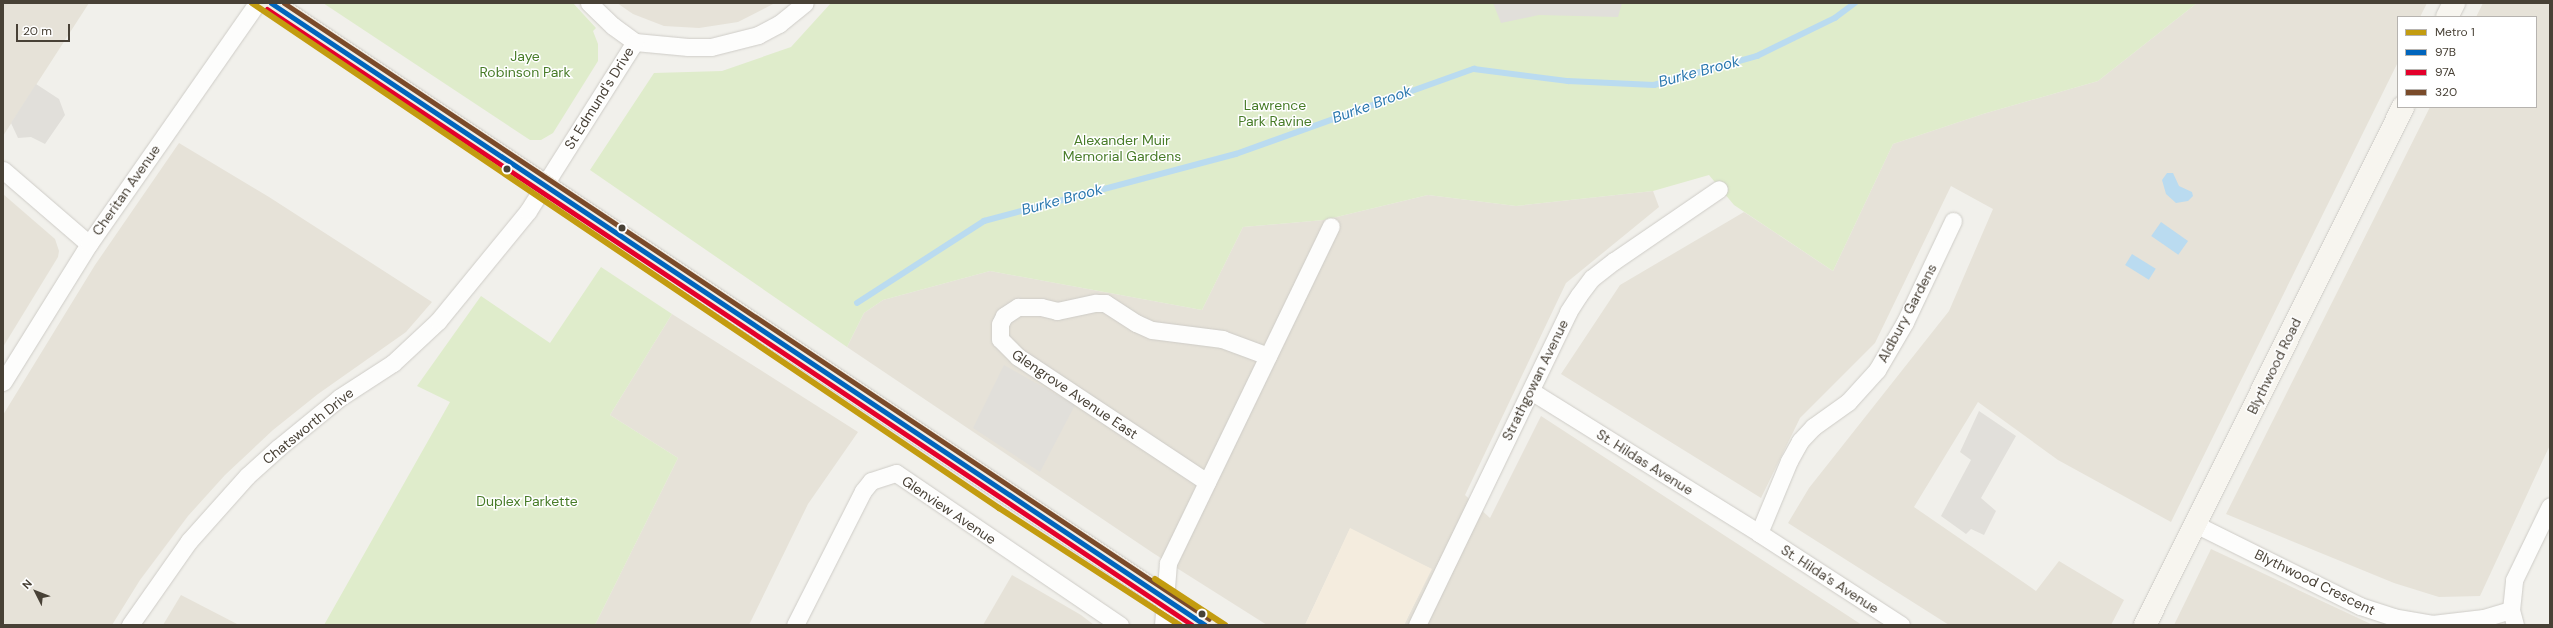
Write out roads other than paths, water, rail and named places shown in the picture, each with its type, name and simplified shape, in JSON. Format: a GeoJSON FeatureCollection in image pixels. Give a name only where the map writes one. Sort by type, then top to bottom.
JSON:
{"type":"FeatureCollection","features":[{"type":"Feature","properties":{"kind":"main road"},"geometry":{"type":"LineString","coordinates":[[271,3],[546,185],[830,377],[1205,625]]}},
{"type":"Feature","properties":{"kind":"street","name":"Cheritan Avenue"},"geometry":{"type":"LineString","coordinates":[[3,382],[89,244],[257,3]]}},
{"type":"Feature","properties":{"kind":"street","name":"St Edmund's Drive"},"geometry":{"type":"LineString","coordinates":[[546,185],[635,42],[613,26],[589,3]]}},
{"type":"Feature","properties":{"kind":"street"},"geometry":{"type":"LineString","coordinates":[[635,42],[688,47],[711,47],[735,42],[779,24],[805,3]]}},
{"type":"Feature","properties":{"kind":"street"},"geometry":{"type":"LineString","coordinates":[[2448,16],[2454,3]]}},
{"type":"Feature","properties":{"kind":"street","name":"Blythwood Road"},"geometry":{"type":"LineString","coordinates":[[2145,625],[2402,108]]}},
{"type":"Feature","properties":{"kind":"street"},"geometry":{"type":"LineString","coordinates":[[3,170],[89,244]]}},
{"type":"Feature","properties":{"kind":"street","name":"Chatsworth Drive"},"geometry":{"type":"LineString","coordinates":[[130,625],[189,541],[247,476],[318,415],[393,363],[416,344],[464,290],[528,211],[546,185]]}},
{"type":"Feature","properties":{"kind":"street","name":"Strathgowan Avenue"},"geometry":{"type":"LineString","coordinates":[[1417,625],[1568,312],[1592,278],[1718,189]]}},
{"type":"Feature","properties":{"kind":"street","name":"Aldbury Gardens"},"geometry":{"type":"LineString","coordinates":[[1759,533],[1789,461],[1800,441],[1813,427],[1848,402],[1877,370],[1905,322],[1954,221]]}},
{"type":"Feature","properties":{"kind":"street"},"geometry":{"type":"LineString","coordinates":[[1163,625],[1168,563],[1331,226]]}},
{"type":"Feature","properties":{"kind":"street","name":"Glengrove Avenue East"},"geometry":{"type":"LineString","coordinates":[[1207,482],[1018,358],[1000,339],[1000,324],[1004,316],[1018,307],[1041,307],[1057,310],[1096,303],[1105,303],[1136,323],[1152,330],[1222,339],[1268,356]]}},
{"type":"Feature","properties":{"kind":"street","name":"St. Hildas Avenue"},"geometry":{"type":"LineString","coordinates":[[1531,391],[1759,533]]}},
{"type":"Feature","properties":{"kind":"street","name":"Glenview Avenue"},"geometry":{"type":"LineString","coordinates":[[795,625],[863,491],[871,481],[896,473],[1120,625]]}},
{"type":"Feature","properties":{"kind":"street"},"geometry":{"type":"LineString","coordinates":[[2513,618],[2514,580],[2550,506]]}},
{"type":"Feature","properties":{"kind":"street","name":"Blythwood Crescent"},"geometry":{"type":"LineString","coordinates":[[2196,524],[2360,606],[2392,617],[2432,624],[2484,618],[2513,618]]}},
{"type":"Feature","properties":{"kind":"street","name":"St. Hilda’s Avenue"},"geometry":{"type":"LineString","coordinates":[[1759,533],[1900,625]]}},
{"type":"Feature","properties":{"kind":"water"},"geometry":{"type":"Polygon","coordinates":[[[2167,173],[2173,173],[2179,186],[2192,192],[2193,196],[2188,201],[2176,203],[2166,194],[2162,180],[2167,173]]]}},
{"type":"Feature","properties":{"kind":"water"},"geometry":{"type":"Polygon","coordinates":[[[2161,222],[2188,241],[2178,255],[2151,236],[2161,222]]]}},
{"type":"Feature","properties":{"kind":"water"},"geometry":{"type":"Polygon","coordinates":[[[2132,254],[2156,269],[2149,280],[2125,265],[2132,254]]]}},
{"type":"Feature","properties":{"kind":"waterway","name":"Burke Brook"},"geometry":{"type":"LineString","coordinates":[[857,303],[984,221],[1236,154],[1474,69],[1568,81],[1654,85],[1757,56],[1835,18],[1855,3]]}},
{"type":"Feature","properties":{"kind":"metro line","name":"1"},"geometry":{"type":"LineString","coordinates":[[252,3],[999,508],[1179,625]]}},
{"type":"Feature","properties":{"kind":"metro line","name":"1"},"geometry":{"type":"LineString","coordinates":[[1155,579],[1225,625]]}},
{"type":"Feature","properties":{"kind":"park label","name":"Jaye Robinson Park"},"geometry":{"type":"Point","coordinates":[525,64]}},
{"type":"Feature","properties":{"kind":"park label","name":"Lawrence Park Ravine"},"geometry":{"type":"Point","coordinates":[1275,114]}},
{"type":"Feature","properties":{"kind":"park label","name":"Alexander Muir Memorial Gardens"},"geometry":{"type":"Point","coordinates":[1122,148]}},
{"type":"Feature","properties":{"kind":"park label","name":"Duplex Parkette"},"geometry":{"type":"Point","coordinates":[527,501]}}]}
